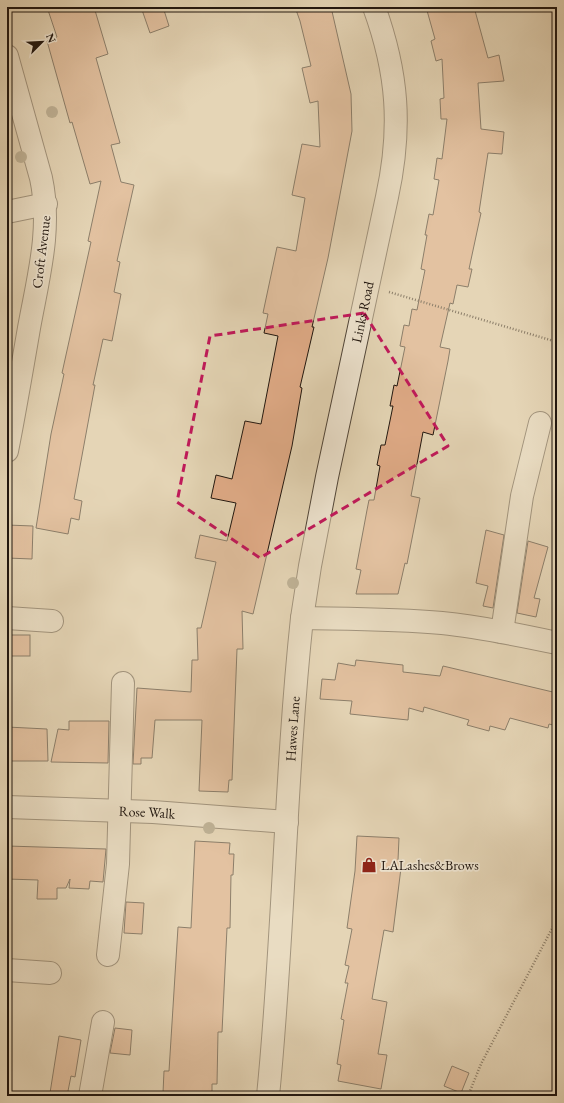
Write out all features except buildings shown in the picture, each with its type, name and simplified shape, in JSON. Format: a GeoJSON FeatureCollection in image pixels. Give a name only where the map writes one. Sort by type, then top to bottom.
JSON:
{"type":"FeatureCollection","features":[{"type":"Feature","properties":{"kind":"street","name":"Links Road"},"geometry":{"type":"LineString","coordinates":[[302,618],[314,544],[391,180],[396,111],[391,60],[374,7]]}},
{"type":"Feature","properties":{"kind":"street","name":"Croft Avenue"},"geometry":{"type":"LineString","coordinates":[[7,56],[41,178],[46,204],[46,233],[42,263],[7,451]]}},
{"type":"Feature","properties":{"kind":"street"},"geometry":{"type":"LineString","coordinates":[[7,212],[46,204]]}},
{"type":"Feature","properties":{"kind":"street"},"geometry":{"type":"LineString","coordinates":[[502,632],[522,496],[540,423]]}},
{"type":"Feature","properties":{"kind":"street"},"geometry":{"type":"LineString","coordinates":[[7,618],[52,621]]}},
{"type":"Feature","properties":{"kind":"street"},"geometry":{"type":"LineString","coordinates":[[302,618],[396,620],[455,625],[502,632],[557,643]]}},
{"type":"Feature","properties":{"kind":"street","name":"Hawes Lane"},"geometry":{"type":"LineString","coordinates":[[268,1096],[283,914],[296,670],[302,618]]}},
{"type":"Feature","properties":{"kind":"street"},"geometry":{"type":"LineString","coordinates":[[108,955],[118,864],[123,683]]}},
{"type":"Feature","properties":{"kind":"street","name":"Rose Walk"},"geometry":{"type":"LineString","coordinates":[[7,807],[120,811],[287,822]]}},
{"type":"Feature","properties":{"kind":"street"},"geometry":{"type":"LineString","coordinates":[[7,970],[50,973]]}},
{"type":"Feature","properties":{"kind":"street"},"geometry":{"type":"LineString","coordinates":[[90,1096],[103,1022]]}},
{"type":"Feature","properties":{"kind":"path"},"geometry":{"type":"LineString","coordinates":[[368,285],[557,342]]}},
{"type":"Feature","properties":{"kind":"path"},"geometry":{"type":"LineString","coordinates":[[468,1096],[481,1064],[557,919]]}},
{"type":"Feature","properties":{"kind":"highlighted area"},"geometry":{"type":"Polygon","coordinates":[[[364,313],[448,446],[260,558],[177,502],[210,336],[364,313]]]}},
{"type":"Feature","properties":{"kind":"place","name":"LALashes&Brows"},"geometry":{"type":"Point","coordinates":[369,865]}}]}
